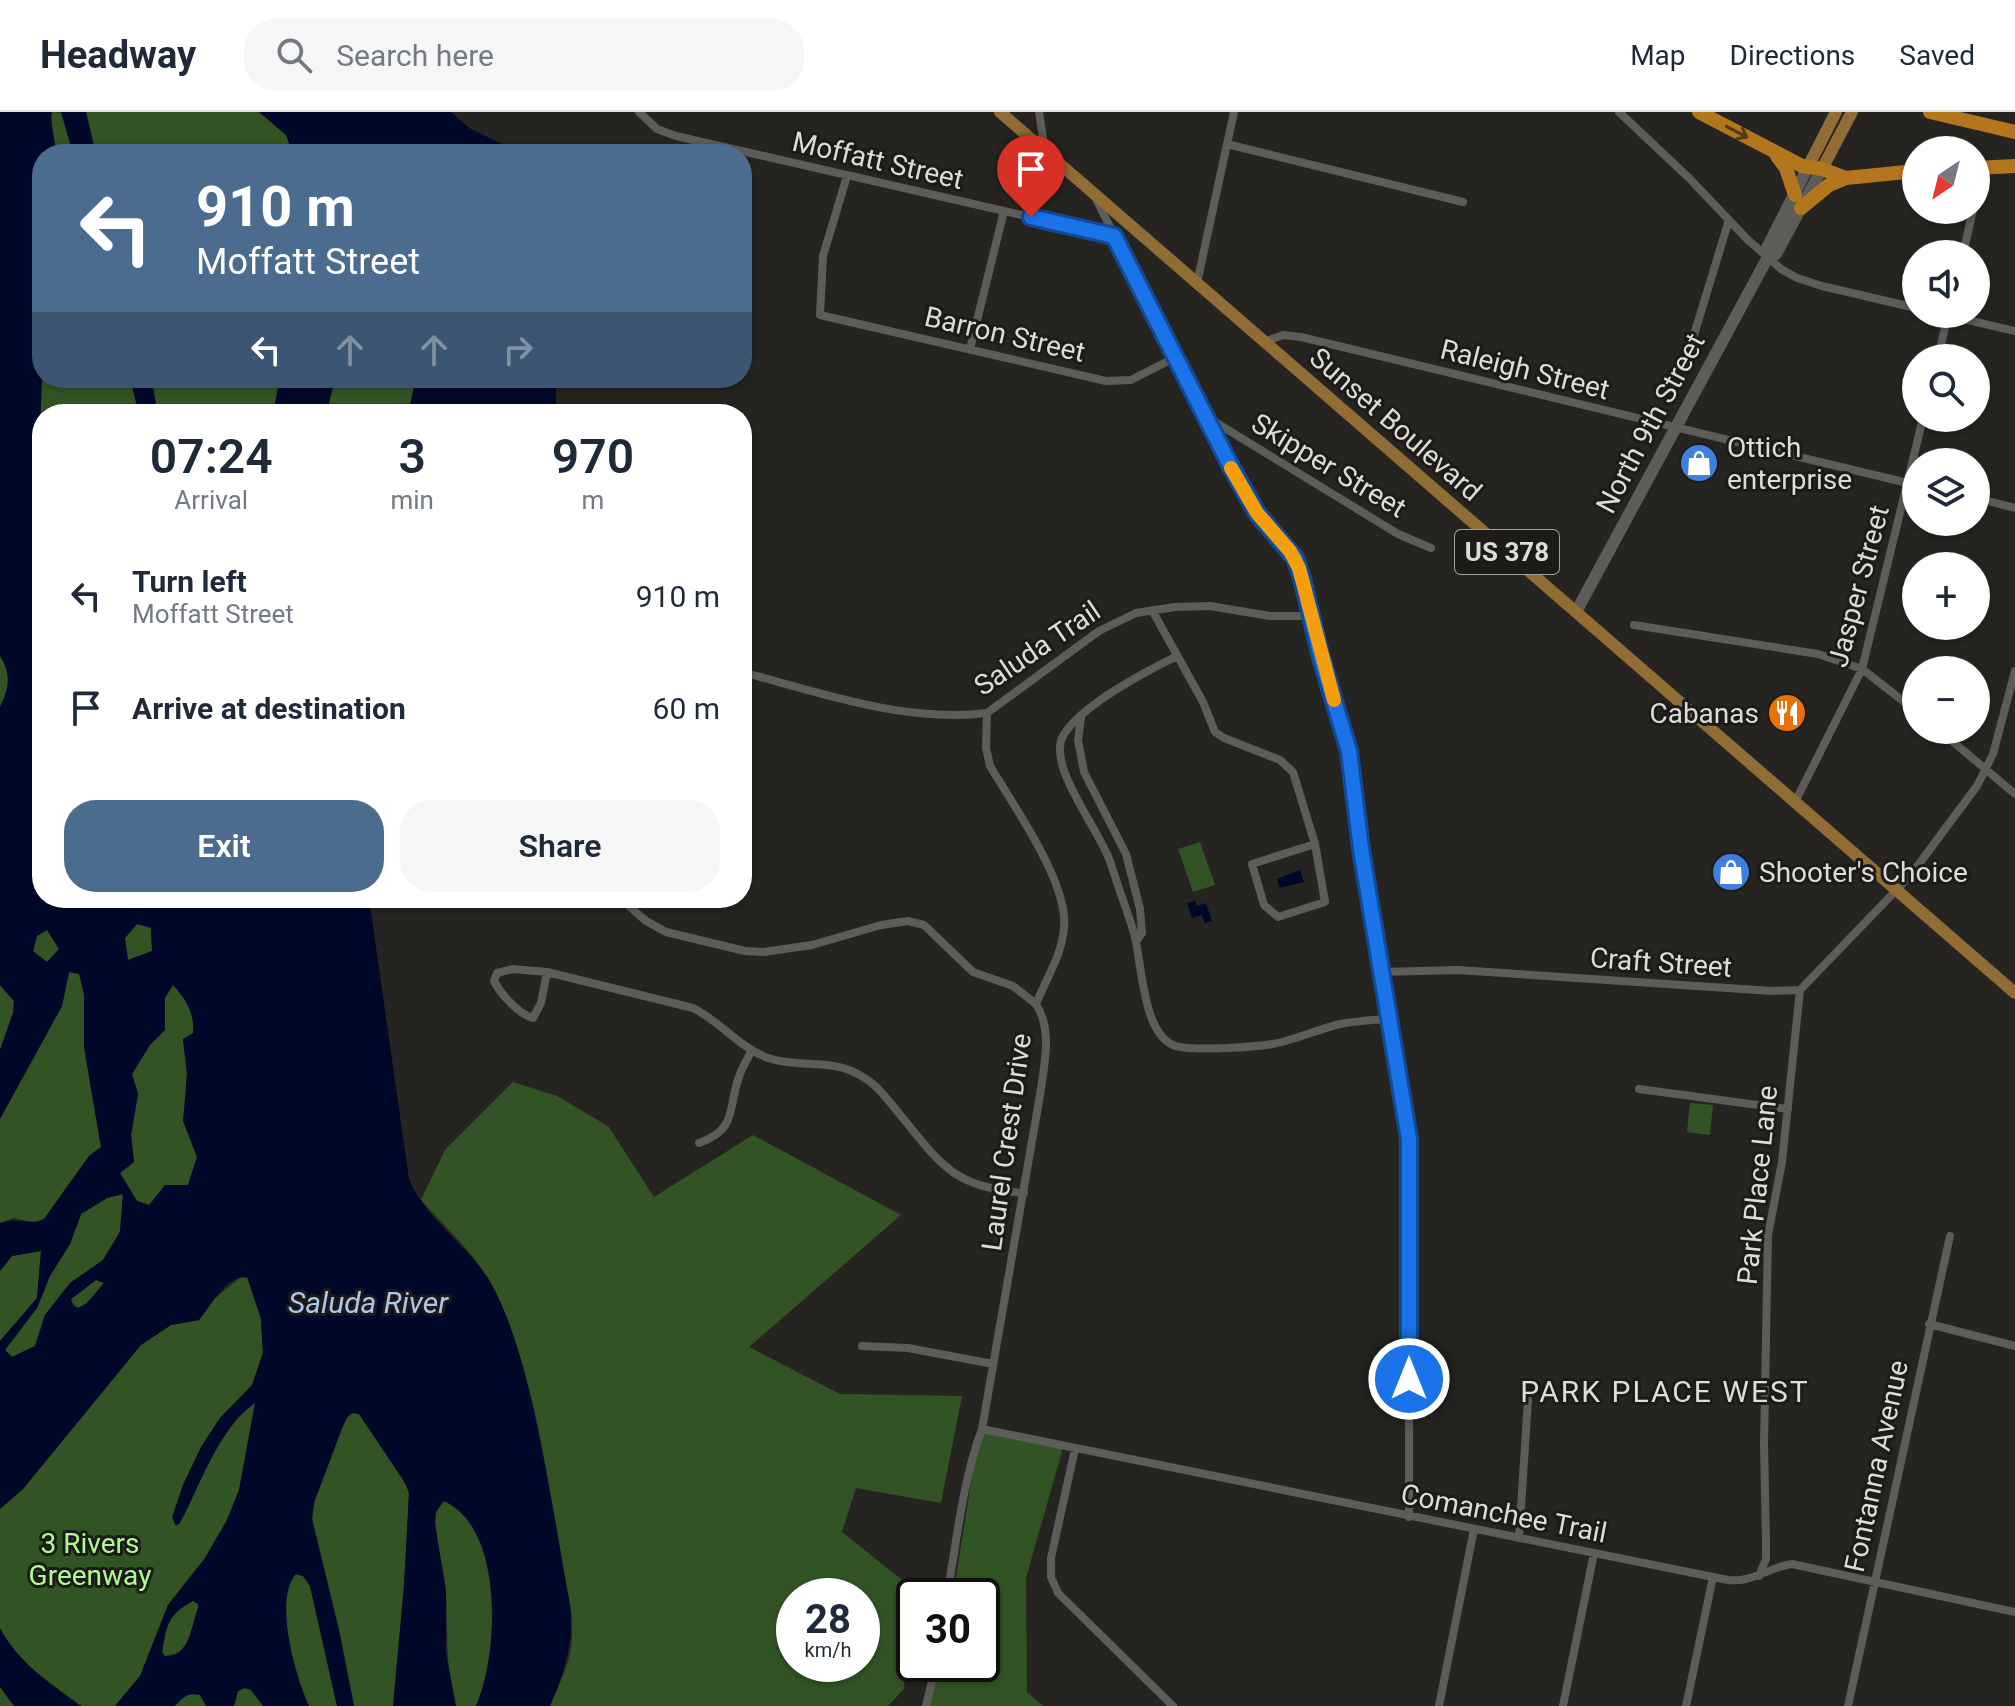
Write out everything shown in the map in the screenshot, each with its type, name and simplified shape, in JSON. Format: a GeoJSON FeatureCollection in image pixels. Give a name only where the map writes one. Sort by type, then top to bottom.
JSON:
{"type":"FeatureCollection","features":[{"type":"Feature","properties":{"kind":"highway"},"geometry":{"type":"LineString","coordinates":[[1699,112],[1774,153],[1846,178]]}},
{"type":"Feature","properties":{"kind":"highway"},"geometry":{"type":"LineString","coordinates":[[1930,112],[2015,132]]}},
{"type":"Feature","properties":{"kind":"highway"},"geometry":{"type":"LineString","coordinates":[[1774,153],[1786,168],[1798,202],[1846,178],[1902,172]]}},
{"type":"Feature","properties":{"kind":"highway"},"geometry":{"type":"LineString","coordinates":[[1990,167],[2015,166]]}},
{"type":"Feature","properties":{"kind":"main road","name":"Sunset Boulevard"},"geometry":{"type":"LineString","coordinates":[[1000,112],[2015,993]]}},
{"type":"Feature","properties":{"kind":"main road","name":"North 9th Street"},"geometry":{"type":"LineString","coordinates":[[1815,168],[1826,129],[1836,112]]}},
{"type":"Feature","properties":{"kind":"main road","name":"North 9th Street"},"geometry":{"type":"LineString","coordinates":[[1815,168],[1841,134],[1852,112]]}},
{"type":"Feature","properties":{"kind":"street","name":"Moffatt Street"},"geometry":{"type":"LineString","coordinates":[[639,112],[650,125],[664,133],[711,144]]}},
{"type":"Feature","properties":{"kind":"street"},"geometry":{"type":"LineString","coordinates":[[1039,112],[1045,151]]}},
{"type":"Feature","properties":{"kind":"street"},"geometry":{"type":"LineString","coordinates":[[1197,283],[1234,112]]}},
{"type":"Feature","properties":{"kind":"street"},"geometry":{"type":"LineString","coordinates":[[1619,112],[1768,257],[1797,278],[1902,305]]}},
{"type":"Feature","properties":{"kind":"street"},"geometry":{"type":"LineString","coordinates":[[1227,144],[1463,202]]}},
{"type":"Feature","properties":{"kind":"street","name":"Moffatt Street"},"geometry":{"type":"LineString","coordinates":[[752,154],[1114,236]]}},
{"type":"Feature","properties":{"kind":"street","name":"North 9th Street"},"geometry":{"type":"LineString","coordinates":[[1576,612],[1768,257],[1776,254],[1815,168]]}},
{"type":"Feature","properties":{"kind":"street","name":"Barron Street"},"geometry":{"type":"LineString","coordinates":[[847,176],[823,256],[820,315],[1115,382],[1139,377],[1176,357]]}},
{"type":"Feature","properties":{"kind":"street"},"geometry":{"type":"LineString","coordinates":[[1095,196],[1230,465],[1257,513],[1295,558],[1349,751],[1361,849],[1409,1139],[1409,1517]]}},
{"type":"Feature","properties":{"kind":"street"},"geometry":{"type":"LineString","coordinates":[[970,349],[1004,211]]}},
{"type":"Feature","properties":{"kind":"street"},"geometry":{"type":"LineString","coordinates":[[1690,348],[1729,220]]}},
{"type":"Feature","properties":{"kind":"street"},"geometry":{"type":"LineString","coordinates":[[1990,325],[2015,331]]}},
{"type":"Feature","properties":{"kind":"street","name":"Raleigh Street"},"geometry":{"type":"LineString","coordinates":[[1264,342],[1283,335],[1301,337],[1902,482]]}},
{"type":"Feature","properties":{"kind":"street","name":"Skipper Street"},"geometry":{"type":"LineString","coordinates":[[1207,417],[1398,534],[1431,548]]}},
{"type":"Feature","properties":{"kind":"street"},"geometry":{"type":"LineString","coordinates":[[1990,502],[2015,508]]}},
{"type":"Feature","properties":{"kind":"street","name":"Jasper Street"},"geometry":{"type":"LineString","coordinates":[[1795,802],[1862,669],[1902,521]]}},
{"type":"Feature","properties":{"kind":"street","name":"Saluda Trail"},"geometry":{"type":"LineString","coordinates":[[752,675],[911,712],[947,715],[987,713],[1113,622],[1152,610],[1218,606],[1270,616],[1311,616]]}},
{"type":"Feature","properties":{"kind":"street"},"geometry":{"type":"LineString","coordinates":[[1152,610],[1203,702],[1215,732],[1287,765],[1296,781],[1315,844],[1325,902],[1312,909],[1278,917],[1264,905],[1252,864],[1315,844]]}},
{"type":"Feature","properties":{"kind":"street"},"geometry":{"type":"LineString","coordinates":[[1634,625],[1818,654],[1862,669],[1902,700]]}},
{"type":"Feature","properties":{"kind":"street"},"geometry":{"type":"LineString","coordinates":[[1177,656],[1149,669],[1093,705],[1062,737],[1060,756],[1068,779],[1110,859],[1136,941],[1141,981],[1151,1016],[1164,1039],[1180,1047],[1270,1044],[1343,1024],[1389,1019]]}},
{"type":"Feature","properties":{"kind":"street"},"geometry":{"type":"LineString","coordinates":[[1800,990],[1910,876],[1986,770],[2012,698],[2015,671]]}},
{"type":"Feature","properties":{"kind":"street","name":"Laurel Crest Drive"},"geometry":{"type":"LineString","coordinates":[[950,1578],[960,1508],[971,1459],[982,1429],[1046,1050],[1045,1022],[1036,1004],[1057,960],[1064,929],[1064,917],[1050,870],[990,766],[986,748],[987,713]]}},
{"type":"Feature","properties":{"kind":"street"},"geometry":{"type":"LineString","coordinates":[[1081,718],[1078,740],[1084,772],[1126,854],[1140,909],[1142,933],[1136,941]]}},
{"type":"Feature","properties":{"kind":"street"},"geometry":{"type":"LineString","coordinates":[[1955,744],[2015,794]]}},
{"type":"Feature","properties":{"kind":"street"},"geometry":{"type":"LineString","coordinates":[[631,908],[666,932],[745,951],[764,952],[790,949],[908,921],[924,925],[973,972],[1013,986],[1036,1004]]}},
{"type":"Feature","properties":{"kind":"street"},"geometry":{"type":"LineString","coordinates":[[547,972],[541,1003],[533,1018],[525,1016],[494,981],[497,973],[513,969],[547,972],[685,1005],[707,1016],[732,1038],[752,1050],[780,1061],[831,1064],[855,1072],[881,1092],[930,1151],[954,1174],[984,1188],[1024,1193]]}},
{"type":"Feature","properties":{"kind":"street","name":"Craft Street"},"geometry":{"type":"LineString","coordinates":[[1381,972],[1458,970],[1772,991],[1800,990]]}},
{"type":"Feature","properties":{"kind":"street","name":"Park Place Lane"},"geometry":{"type":"LineString","coordinates":[[1759,1576],[1766,1559],[1764,1443],[1768,1235],[1782,1162],[1800,990]]}},
{"type":"Feature","properties":{"kind":"street"},"geometry":{"type":"LineString","coordinates":[[699,1143],[713,1138],[725,1128],[739,1075],[752,1050]]}},
{"type":"Feature","properties":{"kind":"street"},"geometry":{"type":"LineString","coordinates":[[1639,1089],[1788,1109]]}},
{"type":"Feature","properties":{"kind":"street","name":"Fontanna Avenue"},"geometry":{"type":"LineString","coordinates":[[1848,1706],[1950,1236]]}},
{"type":"Feature","properties":{"kind":"street"},"geometry":{"type":"LineString","coordinates":[[1929,1324],[2015,1346]]}},
{"type":"Feature","properties":{"kind":"street"},"geometry":{"type":"LineString","coordinates":[[862,1346],[908,1348],[993,1364]]}},
{"type":"Feature","properties":{"kind":"street"},"geometry":{"type":"LineString","coordinates":[[1519,1538],[1528,1400]]}},
{"type":"Feature","properties":{"kind":"street","name":"Comanchee Trail"},"geometry":{"type":"LineString","coordinates":[[982,1429],[1713,1577],[1736,1581],[1759,1576],[1779,1565],[1792,1564],[2015,1612]]}},
{"type":"Feature","properties":{"kind":"street"},"geometry":{"type":"LineString","coordinates":[[1075,1449],[1051,1558],[1054,1585],[1058,1593],[1173,1706]]}},
{"type":"Feature","properties":{"kind":"street"},"geometry":{"type":"LineString","coordinates":[[1439,1706],[1474,1529]]}},
{"type":"Feature","properties":{"kind":"street"},"geometry":{"type":"LineString","coordinates":[[1563,1706],[1594,1553]]}},
{"type":"Feature","properties":{"kind":"street"},"geometry":{"type":"LineString","coordinates":[[1686,1706],[1713,1577]]}},
{"type":"Feature","properties":{"kind":"street"},"geometry":{"type":"LineString","coordinates":[[926,1706],[932,1682]]}},
{"type":"Feature","properties":{"kind":"green space"},"geometry":{"type":"Polygon","coordinates":[[[52,112],[62,113],[70,144],[54,144],[52,112]]]}},
{"type":"Feature","properties":{"kind":"green space"},"geometry":{"type":"Polygon","coordinates":[[[86,112],[259,112],[286,135],[289,144],[94,144],[86,112]]]}},
{"type":"Feature","properties":{"kind":"green space"},"geometry":{"type":"Polygon","coordinates":[[[42,388],[132,388],[136,404],[41,404],[42,388]]]}},
{"type":"Feature","properties":{"kind":"green space"},"geometry":{"type":"Polygon","coordinates":[[[153,388],[278,388],[275,404],[156,404],[153,388]]]}},
{"type":"Feature","properties":{"kind":"green space"},"geometry":{"type":"Polygon","coordinates":[[[333,388],[414,388],[410,404],[329,403],[333,388]]]}},
{"type":"Feature","properties":{"kind":"green space"},"geometry":{"type":"Polygon","coordinates":[[[0,656],[8,682],[0,707],[0,656]]]}},
{"type":"Feature","properties":{"kind":"green space"},"geometry":{"type":"Polygon","coordinates":[[[1200,842],[1215,885],[1193,892],[1178,849],[1200,842]]]}},
{"type":"Feature","properties":{"kind":"green space"},"geometry":{"type":"Polygon","coordinates":[[[137,924],[151,927],[152,951],[128,960],[125,938],[137,924]]]}},
{"type":"Feature","properties":{"kind":"green space"},"geometry":{"type":"Polygon","coordinates":[[[47,930],[59,949],[47,962],[33,952],[37,936],[47,930]]]}},
{"type":"Feature","properties":{"kind":"green space"},"geometry":{"type":"Polygon","coordinates":[[[69,972],[80,974],[84,994],[84,1047],[101,1147],[89,1156],[44,1219],[36,1223],[14,1218],[0,1223],[0,1119],[62,1006],[69,972]]]}},
{"type":"Feature","properties":{"kind":"green space"},"geometry":{"type":"Polygon","coordinates":[[[0,985],[14,1001],[0,1050],[0,985]]]}},
{"type":"Feature","properties":{"kind":"green space"},"geometry":{"type":"Polygon","coordinates":[[[173,985],[186,1001],[193,1019],[193,1033],[183,1039],[187,1074],[184,1121],[197,1157],[188,1185],[149,1205],[137,1201],[120,1173],[134,1162],[131,1135],[138,1094],[132,1074],[150,1045],[165,1030],[165,998],[173,985]]]}},
{"type":"Feature","properties":{"kind":"green space"},"geometry":{"type":"Polygon","coordinates":[[[513,1082],[557,1096],[608,1126],[654,1197],[753,1135],[901,1215],[749,1347],[840,1394],[962,1396],[941,1503],[856,1488],[842,1532],[900,1578],[896,1578],[896,1682],[904,1682],[904,1689],[888,1706],[550,1706],[567,1663],[572,1627],[543,1452],[528,1385],[519,1352],[494,1289],[470,1253],[421,1200],[445,1150],[513,1082]]]}},
{"type":"Feature","properties":{"kind":"green space"},"geometry":{"type":"Polygon","coordinates":[[[1690,1103],[1713,1105],[1710,1135],[1687,1132],[1690,1103]]]}},
{"type":"Feature","properties":{"kind":"green space"},"geometry":{"type":"Polygon","coordinates":[[[123,1194],[120,1231],[103,1260],[70,1283],[45,1315],[35,1346],[12,1357],[5,1350],[37,1308],[50,1276],[70,1244],[81,1214],[107,1198],[123,1194]]]}},
{"type":"Feature","properties":{"kind":"green space"},"geometry":{"type":"Polygon","coordinates":[[[41,1251],[37,1298],[0,1341],[0,1271],[12,1256],[41,1251]]]}},
{"type":"Feature","properties":{"kind":"green space","name":"3 Rivers Greenway"},"geometry":{"type":"Polygon","coordinates":[[[241,1277],[250,1279],[261,1319],[263,1353],[252,1385],[220,1418],[183,1485],[184,1516],[223,1439],[243,1412],[255,1403],[239,1490],[227,1520],[205,1558],[168,1605],[140,1676],[115,1706],[81,1706],[36,1672],[7,1697],[14,1706],[0,1706],[0,1509],[23,1489],[141,1345],[171,1325],[199,1320],[213,1300],[241,1277]]]}},
{"type":"Feature","properties":{"kind":"green space"},"geometry":{"type":"Polygon","coordinates":[[[96,1280],[104,1283],[87,1303],[78,1308],[70,1300],[96,1280]]]}},
{"type":"Feature","properties":{"kind":"green space"},"geometry":{"type":"Polygon","coordinates":[[[351,1413],[359,1414],[401,1475],[409,1493],[393,1706],[354,1706],[312,1519],[327,1464],[351,1413]]]}},
{"type":"Feature","properties":{"kind":"green space"},"geometry":{"type":"Polygon","coordinates":[[[980,1426],[1063,1448],[1026,1578],[1027,1692],[1043,1706],[923,1706],[930,1682],[1000,1682],[1000,1578],[956,1578],[980,1426]]]}},
{"type":"Feature","properties":{"kind":"green space"},"geometry":{"type":"Polygon","coordinates":[[[443,1501],[463,1515],[477,1537],[491,1594],[489,1656],[476,1706],[456,1706],[450,1678],[445,1583],[435,1526],[436,1512],[443,1501]]]}},
{"type":"Feature","properties":{"kind":"green space"},"geometry":{"type":"Polygon","coordinates":[[[295,1574],[303,1576],[310,1586],[337,1706],[309,1706],[298,1677],[286,1620],[288,1586],[295,1574]]]}},
{"type":"Feature","properties":{"kind":"green space"},"geometry":{"type":"Polygon","coordinates":[[[193,1601],[199,1604],[189,1639],[180,1653],[165,1656],[162,1652],[165,1635],[173,1616],[193,1601]]]}},
{"type":"Feature","properties":{"kind":"green space"},"geometry":{"type":"Polygon","coordinates":[[[245,1688],[251,1690],[263,1706],[234,1706],[238,1691],[245,1688]]]}},
{"type":"Feature","properties":{"kind":"green space"},"geometry":{"type":"Polygon","coordinates":[[[193,1693],[200,1695],[206,1706],[175,1706],[182,1698],[193,1693]]]}},
{"type":"Feature","properties":{"kind":"water","name":"Saluda River"},"geometry":{"type":"Polygon","coordinates":[[[0,112],[52,112],[54,144],[32,144],[32,388],[42,388],[41,404],[32,404],[32,908],[370,908],[409,1179],[426,1207],[492,1285],[512,1331],[534,1412],[571,1611],[571,1636],[566,1660],[550,1706],[476,1706],[489,1656],[492,1594],[478,1537],[464,1515],[444,1501],[436,1512],[435,1523],[446,1592],[446,1653],[456,1706],[393,1706],[409,1493],[359,1414],[353,1413],[343,1426],[314,1503],[312,1519],[354,1706],[337,1706],[310,1586],[303,1576],[296,1574],[286,1601],[287,1620],[293,1659],[309,1706],[263,1706],[251,1690],[245,1688],[238,1691],[234,1706],[206,1706],[200,1695],[192,1694],[175,1706],[115,1706],[140,1676],[168,1605],[205,1558],[227,1520],[239,1490],[255,1403],[242,1414],[221,1442],[176,1526],[172,1517],[201,1447],[220,1418],[252,1385],[263,1353],[261,1319],[247,1277],[226,1286],[199,1320],[171,1325],[141,1345],[23,1489],[0,1509],[0,1341],[37,1298],[41,1251],[12,1256],[0,1271],[0,1223],[44,1219],[89,1156],[101,1147],[84,1047],[84,994],[79,974],[69,972],[62,1006],[0,1119],[0,1050],[14,1001],[0,985],[0,707],[8,682],[0,656],[0,112]],[[137,924],[125,938],[128,960],[152,951],[151,928],[137,924]],[[47,930],[37,936],[33,951],[47,962],[59,949],[47,930]],[[173,985],[165,998],[165,1030],[150,1045],[132,1074],[138,1094],[131,1135],[134,1162],[120,1173],[137,1201],[149,1205],[165,1185],[188,1185],[197,1157],[183,1121],[187,1074],[183,1039],[193,1033],[193,1019],[186,1001],[173,985]],[[123,1194],[107,1198],[81,1214],[70,1244],[50,1276],[37,1308],[5,1350],[12,1357],[35,1346],[45,1315],[70,1283],[103,1260],[120,1232],[123,1194]],[[96,1280],[71,1299],[73,1306],[78,1308],[87,1303],[104,1283],[96,1280]],[[193,1601],[173,1616],[162,1652],[165,1656],[173,1655],[185,1646],[198,1608],[193,1601]]]}},
{"type":"Feature","properties":{"kind":"water"},"geometry":{"type":"Polygon","coordinates":[[[61,112],[86,112],[94,144],[70,144],[61,112]]]}},
{"type":"Feature","properties":{"kind":"water"},"geometry":{"type":"Polygon","coordinates":[[[259,112],[451,112],[469,128],[502,144],[289,144],[286,135],[259,112]]]}},
{"type":"Feature","properties":{"kind":"water"},"geometry":{"type":"Polygon","coordinates":[[[132,388],[153,388],[156,404],[136,404],[132,388]]]}},
{"type":"Feature","properties":{"kind":"water"},"geometry":{"type":"Polygon","coordinates":[[[278,388],[333,388],[329,404],[275,404],[278,388]]]}},
{"type":"Feature","properties":{"kind":"water"},"geometry":{"type":"Polygon","coordinates":[[[414,388],[556,388],[556,404],[410,404],[414,388]]]}},
{"type":"Feature","properties":{"kind":"water"},"geometry":{"type":"Polygon","coordinates":[[[1300,870],[1304,882],[1280,888],[1277,879],[1300,870]]]}},
{"type":"Feature","properties":{"kind":"water"},"geometry":{"type":"Polygon","coordinates":[[[1195,901],[1197,906],[1206,903],[1212,921],[1205,923],[1202,915],[1192,918],[1187,903],[1195,901]]]}},
{"type":"Feature","properties":{"kind":"water"},"geometry":{"type":"Polygon","coordinates":[[[0,1628],[25,1662],[81,1706],[14,1706],[0,1687],[0,1628]]]}},
{"type":"Feature","properties":{"kind":"slow traffic"},"geometry":{"type":"LineString","coordinates":[[1231,468],[1257,513],[1295,558],[1334,700]]}},
{"type":"Feature","properties":{"kind":"place","name":"Ottich enterprise"},"geometry":{"type":"Point","coordinates":[1699,463]}},
{"type":"Feature","properties":{"kind":"place","name":"Cabanas"},"geometry":{"type":"Point","coordinates":[1787,713]}},
{"type":"Feature","properties":{"kind":"place","name":"Shooter's Choice"},"geometry":{"type":"Point","coordinates":[1731,872]}},
{"type":"Feature","properties":{"kind":"district","name":"PARK PLACE WEST"},"geometry":{"type":"Point","coordinates":[1665,1392]}},
{"type":"Feature","properties":{"kind":"route"},"geometry":{"type":"LineString","coordinates":[[1031,217],[1114,236],[1230,465],[1257,513],[1284,543],[1299,568],[1321,658],[1349,751],[1361,849],[1409,1139],[1409,1379]]}}]}
